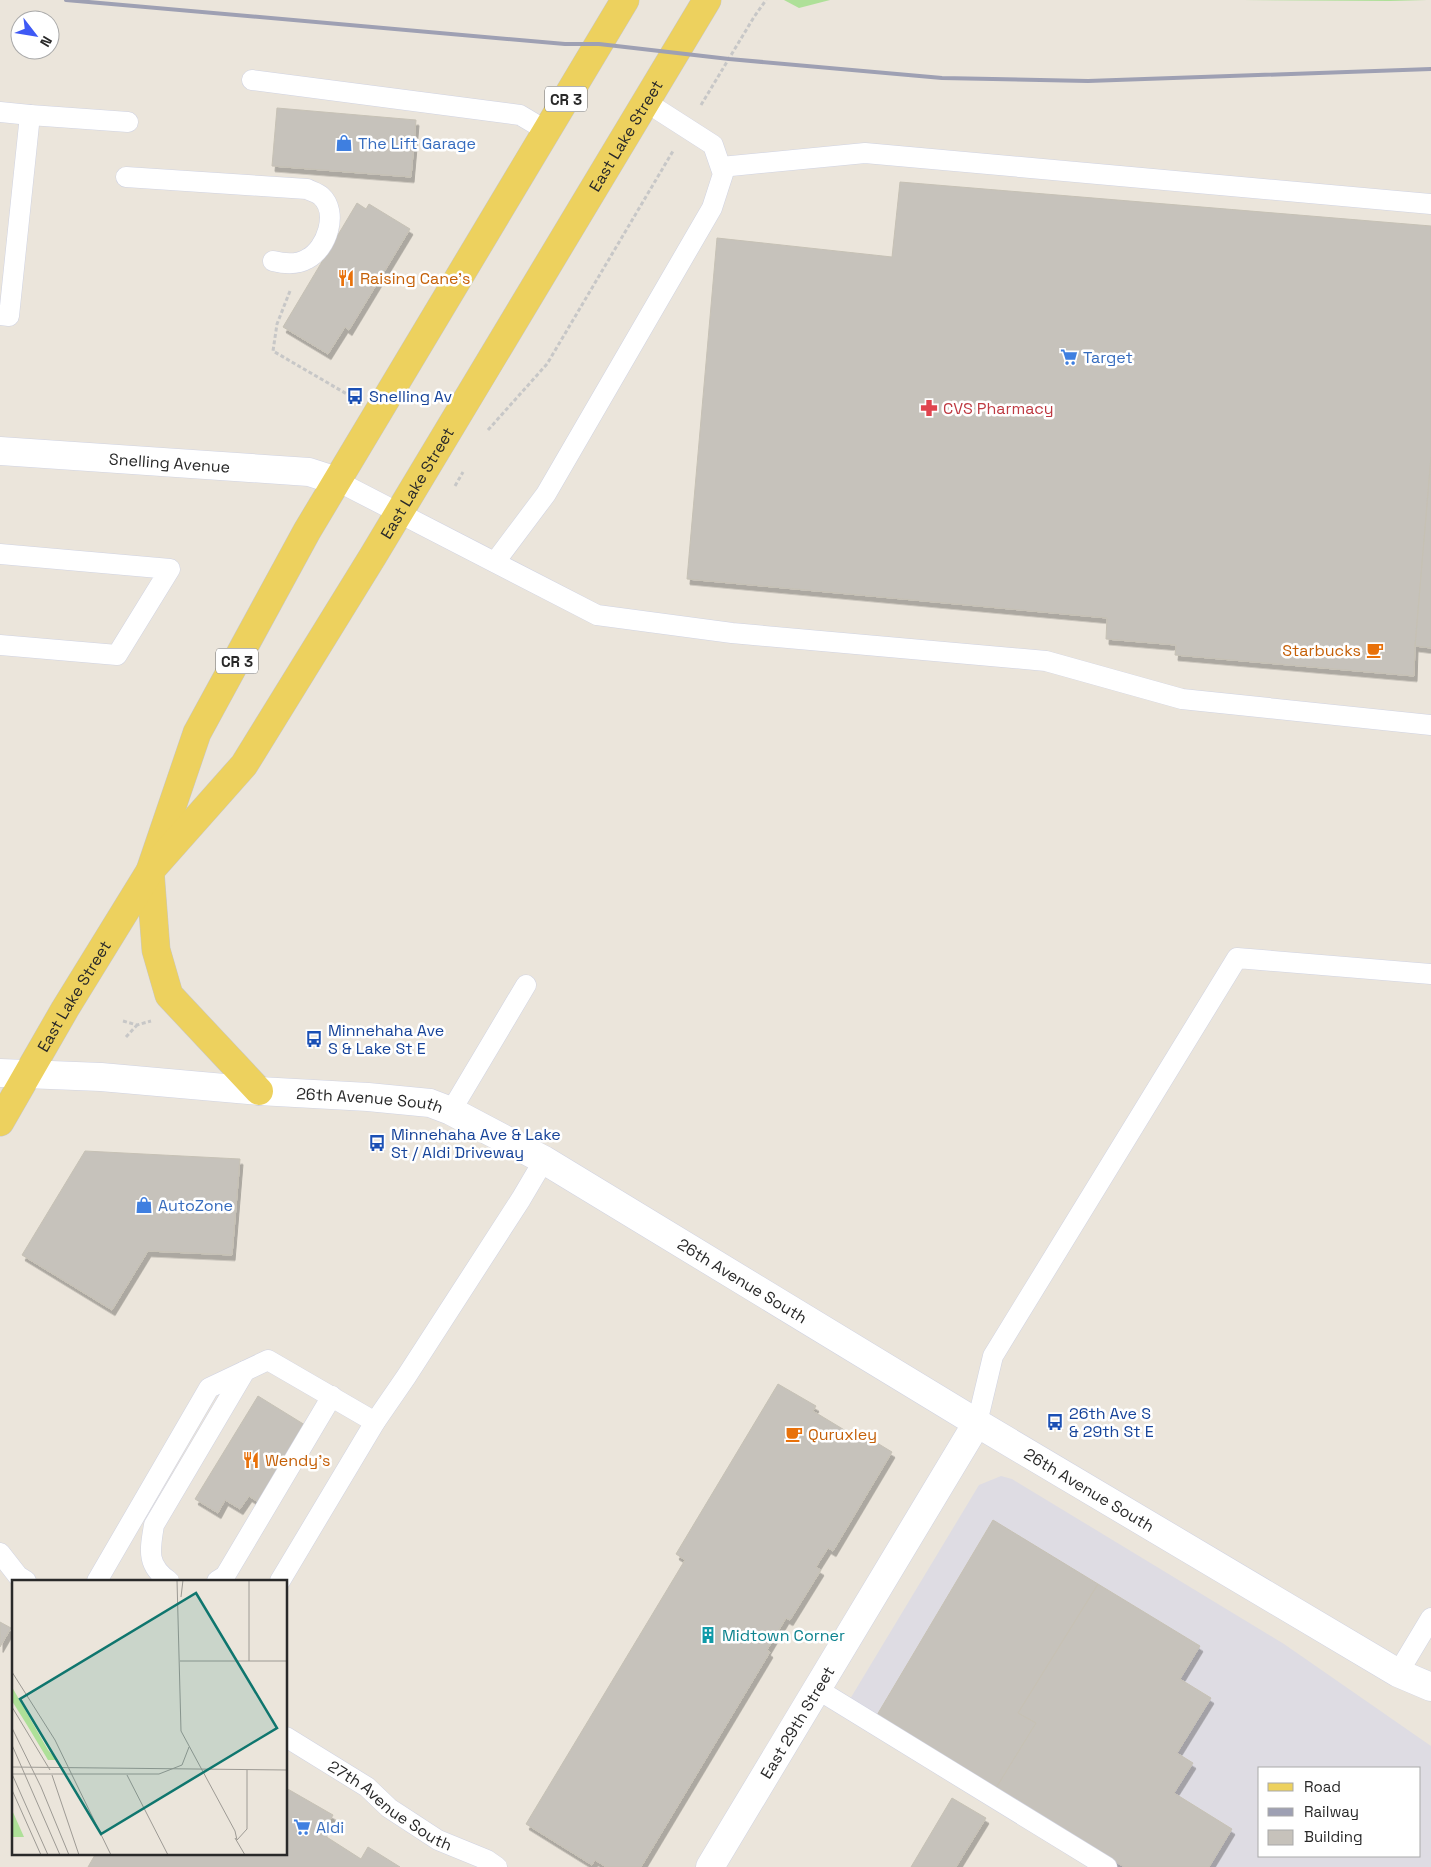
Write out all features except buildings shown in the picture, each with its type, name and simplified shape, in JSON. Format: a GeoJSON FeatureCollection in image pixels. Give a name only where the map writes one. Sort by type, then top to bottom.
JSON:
{"type":"FeatureCollection","features":[{"type":"Feature","properties":{"kind":"main road","name":"East Lake Street"},"geometry":{"type":"LineString","coordinates":[[150,871],[197,733],[307,531],[625,0]]}},
{"type":"Feature","properties":{"kind":"main road","name":"East Lake Street"},"geometry":{"type":"LineString","coordinates":[[0,1122],[65,1009],[150,871],[244,765],[399,512],[707,0]]}},
{"type":"Feature","properties":{"kind":"main road","name":"Snelling Avenue"},"geometry":{"type":"LineString","coordinates":[[0,451],[309,472],[337,481]]}},
{"type":"Feature","properties":{"kind":"main road"},"geometry":{"type":"LineString","coordinates":[[150,871],[156,950],[170,995],[260,1091]]}},
{"type":"Feature","properties":{"kind":"main road","name":"26th Avenue South"},"geometry":{"type":"LineString","coordinates":[[0,1074],[101,1077],[260,1091],[368,1097],[430,1103],[451,1111],[544,1160],[977,1423],[1398,1673],[1431,1687]]}},
{"type":"Feature","properties":{"kind":"main road","name":"East 29th Street"},"geometry":{"type":"LineString","coordinates":[[710,1867],[977,1423]]}},
{"type":"Feature","properties":{"kind":"main road","name":"26th Avenue South"},"geometry":{"type":"LineString","coordinates":[[1398,1673],[1431,1700]]}},
{"type":"Feature","properties":{"kind":"lane"},"geometry":{"type":"LineString","coordinates":[[252,80],[520,116],[546,131]]}},
{"type":"Feature","properties":{"kind":"lane"},"geometry":{"type":"LineString","coordinates":[[495,562],[546,494],[712,208],[723,174],[713,144],[646,102]]}},
{"type":"Feature","properties":{"kind":"lane"},"geometry":{"type":"LineString","coordinates":[[0,112],[128,122]]}},
{"type":"Feature","properties":{"kind":"lane"},"geometry":{"type":"LineString","coordinates":[[0,315],[9,316],[30,115]]}},
{"type":"Feature","properties":{"kind":"lane"},"geometry":{"type":"LineString","coordinates":[[721,166],[865,153],[1431,204]]}},
{"type":"Feature","properties":{"kind":"lane"},"geometry":{"type":"LineString","coordinates":[[126,177],[307,189],[320,195],[328,206],[330,219],[319,248],[309,259],[297,263],[284,264],[274,261]]}},
{"type":"Feature","properties":{"kind":"lane"},"geometry":{"type":"LineString","coordinates":[[337,481],[597,615],[732,633],[1046,661],[1182,699],[1431,725]]}},
{"type":"Feature","properties":{"kind":"lane"},"geometry":{"type":"LineString","coordinates":[[0,554],[170,569],[118,654],[0,645]]}},
{"type":"Feature","properties":{"kind":"lane"},"geometry":{"type":"LineString","coordinates":[[977,1423],[993,1356],[1237,958],[1431,974]]}},
{"type":"Feature","properties":{"kind":"lane"},"geometry":{"type":"LineString","coordinates":[[451,1111],[526,985]]}},
{"type":"Feature","properties":{"kind":"lane"},"geometry":{"type":"LineString","coordinates":[[281,1580],[375,1422],[417,1361],[544,1160]]}},
{"type":"Feature","properties":{"kind":"lane"},"geometry":{"type":"LineString","coordinates":[[98,1580],[209,1388],[268,1360],[375,1422]]}},
{"type":"Feature","properties":{"kind":"lane"},"geometry":{"type":"LineString","coordinates":[[168,1580],[157,1572],[150,1551],[154,1525],[245,1371]]}},
{"type":"Feature","properties":{"kind":"lane"},"geometry":{"type":"LineString","coordinates":[[219,1580],[225,1576],[332,1396]]}},
{"type":"Feature","properties":{"kind":"lane"},"geometry":{"type":"LineString","coordinates":[[0,1553],[18,1576],[24,1580]]}},
{"type":"Feature","properties":{"kind":"lane"},"geometry":{"type":"LineString","coordinates":[[1398,1673],[1431,1618]]}},
{"type":"Feature","properties":{"kind":"lane"},"geometry":{"type":"LineString","coordinates":[[817,1688],[1107,1867]]}},
{"type":"Feature","properties":{"kind":"lane","name":"27th Avenue South"},"geometry":{"type":"LineString","coordinates":[[288,1738],[367,1787],[389,1808],[438,1840],[487,1860],[497,1867]]}},
{"type":"Feature","properties":{"kind":"path"},"geometry":{"type":"LineString","coordinates":[[484,434],[547,364],[687,128],[766,0]]}},
{"type":"Feature","properties":{"kind":"path"},"geometry":{"type":"LineString","coordinates":[[293,284],[277,324],[273,351],[352,397]]}},
{"type":"Feature","properties":{"kind":"path"},"geometry":{"type":"LineString","coordinates":[[455,486],[464,470]]}},
{"type":"Feature","properties":{"kind":"path"},"geometry":{"type":"LineString","coordinates":[[126,1037],[137,1025],[154,1020]]}},
{"type":"Feature","properties":{"kind":"path"},"geometry":{"type":"LineString","coordinates":[[123,1021],[137,1025]]}},
{"type":"Feature","properties":{"kind":"shaded area"},"geometry":{"type":"Polygon","coordinates":[[[1001,1476],[1012,1479],[1284,1644],[1431,1746],[1431,1867],[1096,1867],[841,1714],[979,1485],[1001,1476]]]}},
{"type":"Feature","properties":{"kind":"green space"},"geometry":{"type":"Polygon","coordinates":[[[784,0],[830,0],[799,8],[784,0]]]}},
{"type":"Feature","properties":{"kind":"green space"},"geometry":{"type":"Polygon","coordinates":[[[1243,0],[1427,0],[1390,1],[1243,0]]]}},
{"type":"Feature","properties":{"kind":"railway"},"geometry":{"type":"LineString","coordinates":[[66,0],[565,44],[599,44],[729,59],[942,78],[1088,81],[1431,69]]}},
{"type":"Feature","properties":{"kind":"place","name":"The Lift Garage"},"geometry":{"type":"Point","coordinates":[344,143]}},
{"type":"Feature","properties":{"kind":"place","name":"Raising Cane's"},"geometry":{"type":"Point","coordinates":[346,278]}},
{"type":"Feature","properties":{"kind":"place","name":"Target"},"geometry":{"type":"Point","coordinates":[1069,357]}},
{"type":"Feature","properties":{"kind":"place","name":"Snelling Av"},"geometry":{"type":"Point","coordinates":[355,396]}},
{"type":"Feature","properties":{"kind":"place","name":"CVS Pharmacy"},"geometry":{"type":"Point","coordinates":[929,408]}},
{"type":"Feature","properties":{"kind":"place","name":"Starbucks"},"geometry":{"type":"Point","coordinates":[1375,650]}},
{"type":"Feature","properties":{"kind":"place","name":"Minnehaha Ave S & Lake St E"},"geometry":{"type":"Point","coordinates":[314,1039]}},
{"type":"Feature","properties":{"kind":"place","name":"Minnehaha Ave & Lake St / Aldi Driveway"},"geometry":{"type":"Point","coordinates":[377,1143]}},
{"type":"Feature","properties":{"kind":"place","name":"AutoZone"},"geometry":{"type":"Point","coordinates":[144,1205]}},
{"type":"Feature","properties":{"kind":"place","name":"26th Ave S & 29th St E"},"geometry":{"type":"Point","coordinates":[1055,1422]}},
{"type":"Feature","properties":{"kind":"place","name":"Quruxley"},"geometry":{"type":"Point","coordinates":[794,1434]}},
{"type":"Feature","properties":{"kind":"place","name":"Wendy's"},"geometry":{"type":"Point","coordinates":[251,1460]}},
{"type":"Feature","properties":{"kind":"place","name":"Midtown Corner"},"geometry":{"type":"Point","coordinates":[708,1635]}},
{"type":"Feature","properties":{"kind":"place","name":"Aldi"},"geometry":{"type":"Point","coordinates":[302,1827]}}]}
